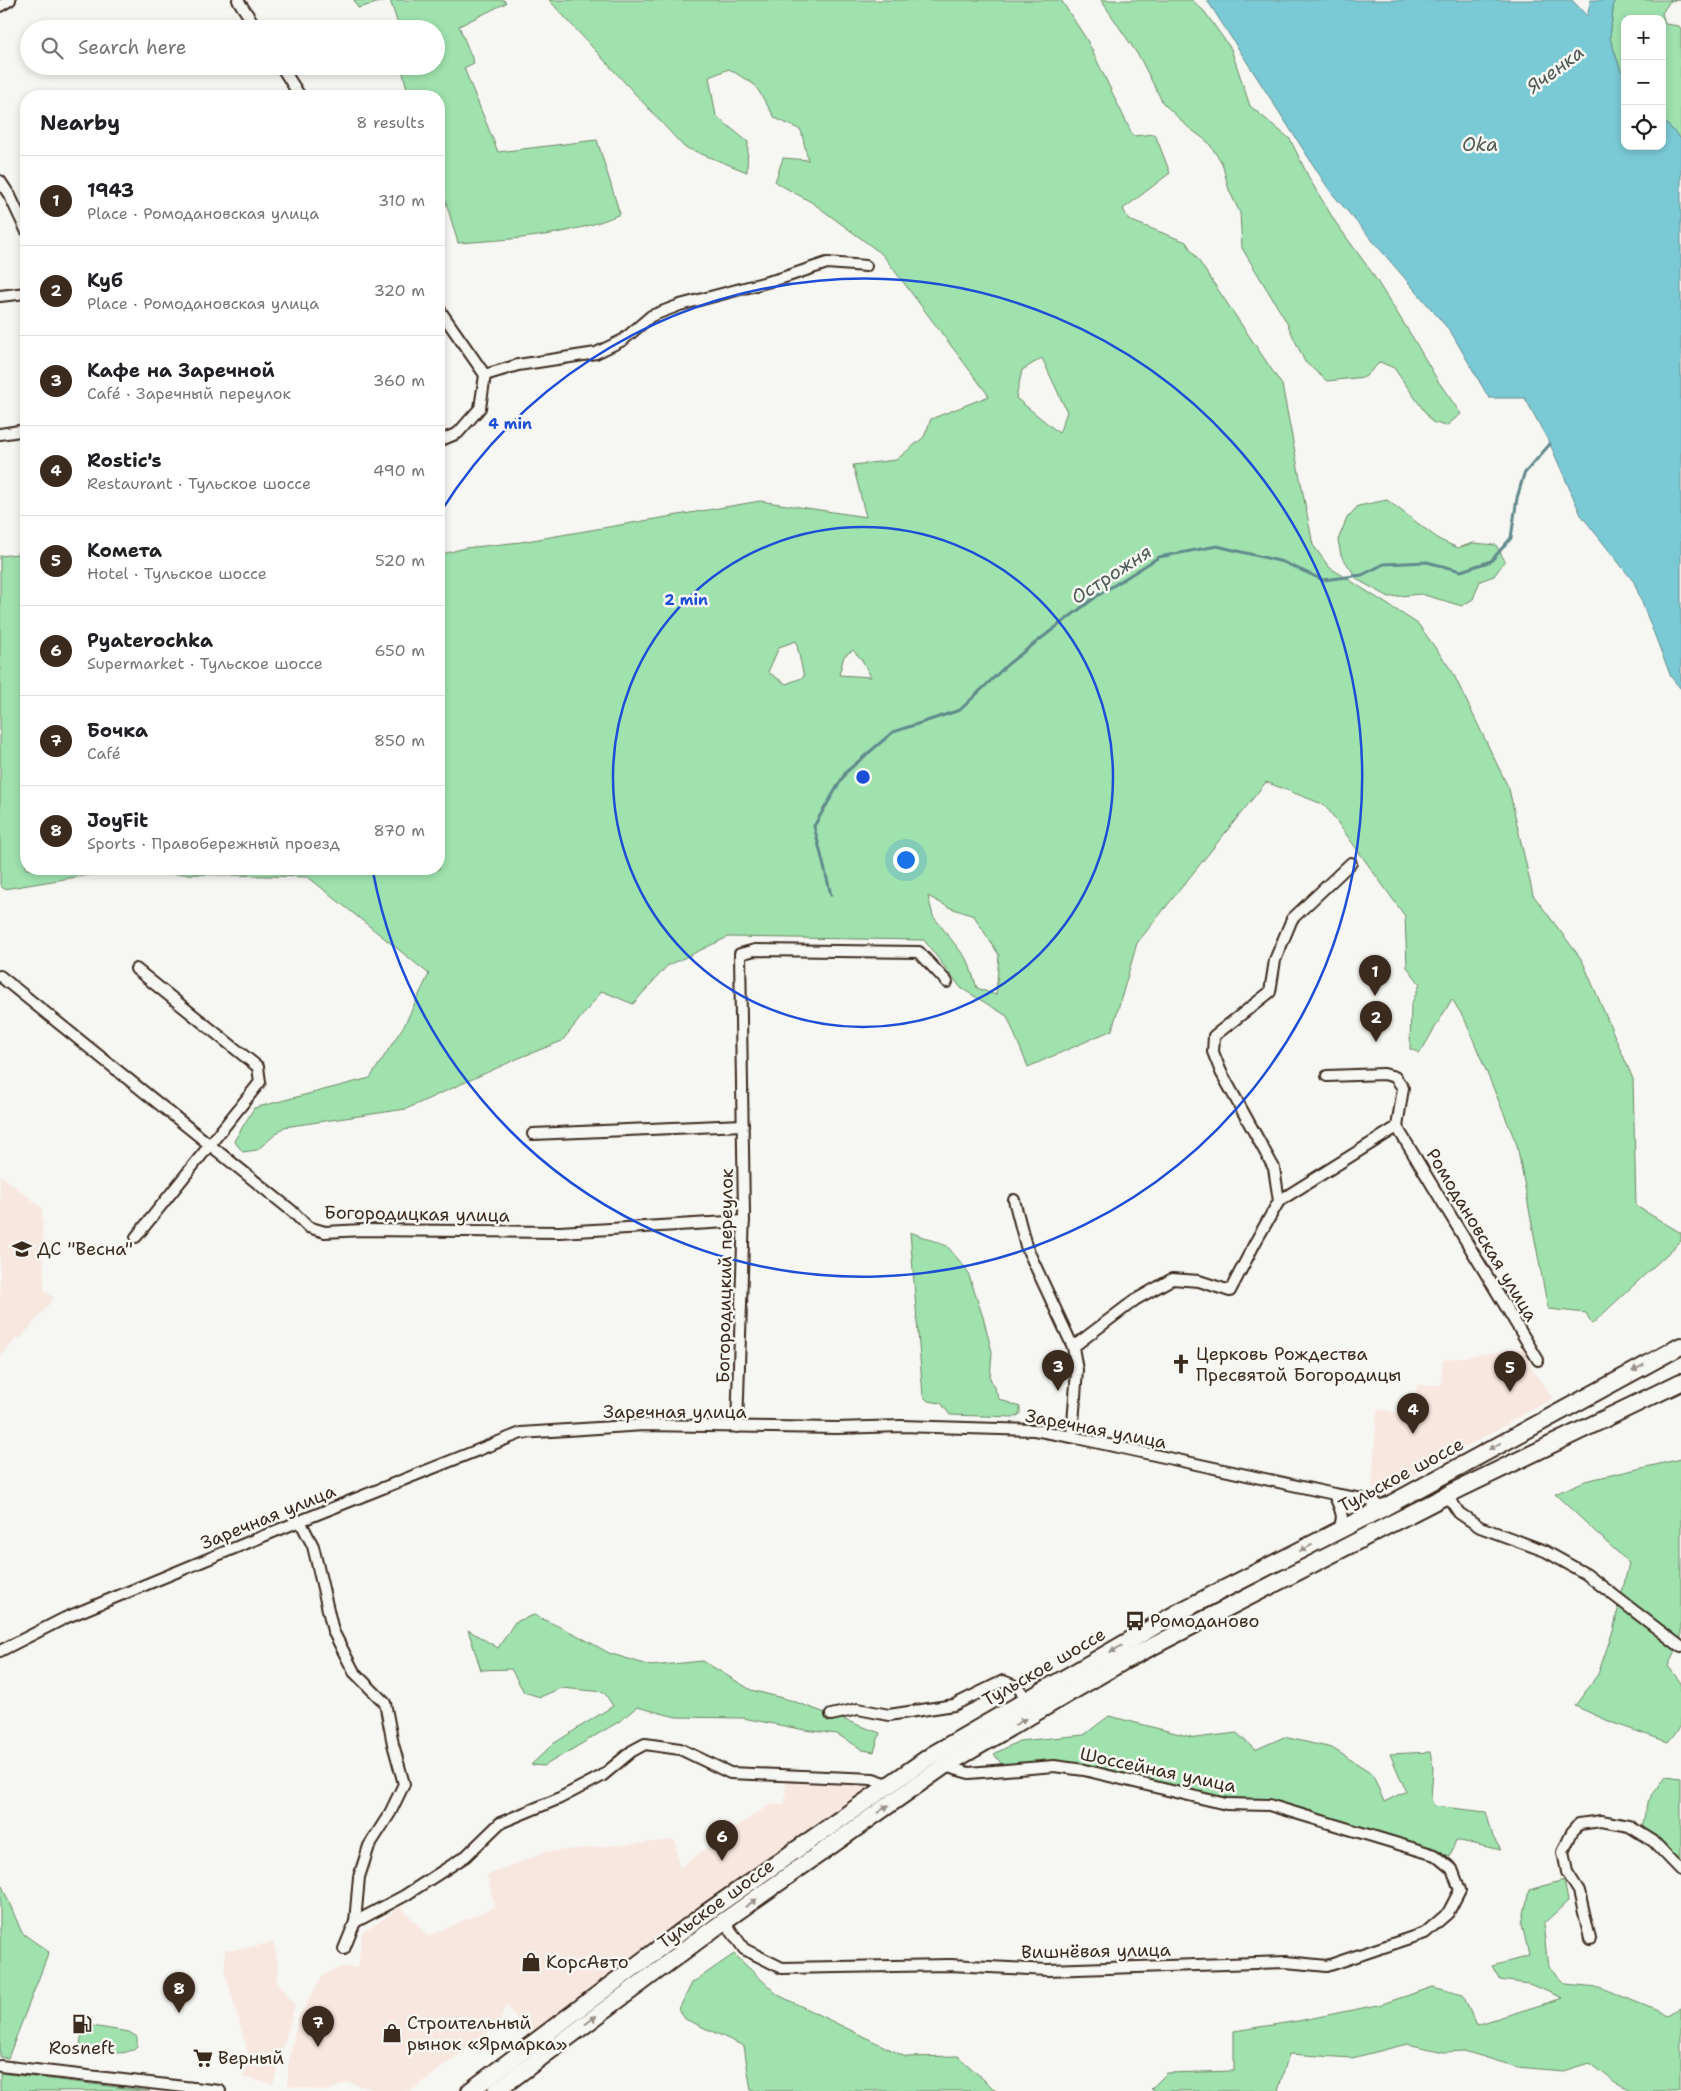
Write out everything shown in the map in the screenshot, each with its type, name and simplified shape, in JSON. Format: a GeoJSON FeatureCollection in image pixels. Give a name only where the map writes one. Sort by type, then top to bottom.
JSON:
{"type":"FeatureCollection","features":[{"type":"Feature","properties":{"kind":"main road","name":"Тульское шоссе"},"geometry":{"type":"LineString","coordinates":[[470,2091],[706,1913],[932,1754],[1180,1612],[1385,1507],[1681,1346]]}},
{"type":"Feature","properties":{"kind":"main road","name":"Тульское шоссе"},"geometry":{"type":"LineString","coordinates":[[496,2091],[724,1922],[944,1766],[1124,1661],[1447,1495],[1681,1382]]}},
{"type":"Feature","properties":{"kind":"street"},"geometry":{"type":"LineString","coordinates":[[0,6],[10,0]]}},
{"type":"Feature","properties":{"kind":"street"},"geometry":{"type":"LineString","coordinates":[[238,0],[251,20]]}},
{"type":"Feature","properties":{"kind":"street"},"geometry":{"type":"LineString","coordinates":[[287,75],[296,90]]}},
{"type":"Feature","properties":{"kind":"street"},"geometry":{"type":"LineString","coordinates":[[0,181],[10,196],[20,217]]}},
{"type":"Feature","properties":{"kind":"street"},"geometry":{"type":"LineString","coordinates":[[485,375],[518,365],[596,353],[623,340],[652,316],[680,305],[782,278],[827,263],[866,266]]}},
{"type":"Feature","properties":{"kind":"street"},"geometry":{"type":"LineString","coordinates":[[0,296],[20,294]]}},
{"type":"Feature","properties":{"kind":"street"},"geometry":{"type":"LineString","coordinates":[[445,318],[485,375],[480,408],[458,433],[445,438]]}},
{"type":"Feature","properties":{"kind":"street"},"geometry":{"type":"LineString","coordinates":[[0,434],[20,431]]}},
{"type":"Feature","properties":{"kind":"street"},"geometry":{"type":"LineString","coordinates":[[1279,1201],[1274,1168],[1221,1072],[1213,1052],[1214,1036],[1270,992],[1275,960],[1292,919],[1351,862]]}},
{"type":"Feature","properties":{"kind":"street","name":"Богородицкий переулок"},"geometry":{"type":"LineString","coordinates":[[737,1428],[744,1221],[740,954],[756,950],[919,952],[947,982]]}},
{"type":"Feature","properties":{"kind":"street"},"geometry":{"type":"LineString","coordinates":[[136,969],[258,1067],[260,1082],[136,1237]]}},
{"type":"Feature","properties":{"kind":"street","name":"Богородицкая улица"},"geometry":{"type":"LineString","coordinates":[[0,976],[292,1211],[308,1227],[325,1232],[363,1230],[560,1232],[744,1221]]}},
{"type":"Feature","properties":{"kind":"street"},"geometry":{"type":"LineString","coordinates":[[1073,1347],[1135,1300],[1172,1279],[1199,1281],[1230,1291],[1279,1201],[1397,1127],[1403,1088],[1395,1078],[1384,1074],[1327,1076]]}},
{"type":"Feature","properties":{"kind":"street"},"geometry":{"type":"LineString","coordinates":[[534,1134],[743,1125]]}},
{"type":"Feature","properties":{"kind":"street","name":"Ромодановская улица"},"geometry":{"type":"LineString","coordinates":[[1397,1127],[1538,1360]]}},
{"type":"Feature","properties":{"kind":"street"},"geometry":{"type":"LineString","coordinates":[[1014,1200],[1026,1246],[1073,1347],[1077,1370],[1072,1437]]}},
{"type":"Feature","properties":{"kind":"street","name":"Заречная улица"},"geometry":{"type":"LineString","coordinates":[[0,1651],[65,1618],[300,1521],[521,1433],[644,1425],[737,1428],[901,1426],[1034,1430],[1368,1500],[1385,1507]]}},
{"type":"Feature","properties":{"kind":"street"},"geometry":{"type":"LineString","coordinates":[[1334,1494],[1343,1516],[1342,1524],[1335,1533]]}},
{"type":"Feature","properties":{"kind":"street"},"geometry":{"type":"LineString","coordinates":[[1447,1495],[1459,1513],[1480,1527],[1545,1551],[1586,1574],[1681,1647]]}},
{"type":"Feature","properties":{"kind":"street"},"geometry":{"type":"LineString","coordinates":[[300,1521],[313,1546],[333,1631],[354,1672],[384,1703],[392,1744],[404,1784],[390,1813],[369,1846],[359,1876],[355,1922],[344,1949]]}},
{"type":"Feature","properties":{"kind":"street"},"geometry":{"type":"LineString","coordinates":[[831,1714],[858,1709],[889,1715],[954,1705],[1003,1681],[1018,1687],[1027,1700]]}},
{"type":"Feature","properties":{"kind":"street"},"geometry":{"type":"LineString","coordinates":[[355,1922],[404,1896],[466,1856],[500,1823],[558,1799],[602,1776],[632,1751],[645,1744],[680,1749],[730,1773],[873,1779],[888,1784]]}},
{"type":"Feature","properties":{"kind":"street","name":"Шоссейная улица"},"geometry":{"type":"LineString","coordinates":[[944,1766],[969,1774],[1054,1766],[1084,1770],[1226,1804],[1270,1805],[1435,1855],[1452,1868],[1460,1890]]}},
{"type":"Feature","properties":{"kind":"street"},"geometry":{"type":"LineString","coordinates":[[1590,1939],[1579,1891],[1567,1872],[1563,1852],[1572,1832],[1579,1824],[1601,1821],[1629,1826],[1653,1841],[1681,1870]]}},
{"type":"Feature","properties":{"kind":"street","name":"Вишнёвая улица"},"geometry":{"type":"LineString","coordinates":[[724,1922],[744,1949],[782,1968],[950,1965],[1048,1970],[1286,1962],[1327,1966],[1425,1933],[1448,1913],[1460,1890]]}},
{"type":"Feature","properties":{"kind":"street"},"geometry":{"type":"LineString","coordinates":[[0,2066],[220,2091]]}},
{"type":"Feature","properties":{"kind":"shaded area","name":"ДС \"Весна\""},"geometry":{"type":"Polygon","coordinates":[[[0,1175],[42,1208],[44,1290],[54,1298],[20,1339],[17,1337],[0,1358],[0,1175]]]}},
{"type":"Feature","properties":{"kind":"shaded area"},"geometry":{"type":"Polygon","coordinates":[[[1524,1348],[1533,1371],[1553,1398],[1384,1493],[1381,1489],[1372,1489],[1377,1409],[1412,1416],[1417,1385],[1441,1385],[1443,1360],[1524,1348]]]}},
{"type":"Feature","properties":{"kind":"shaded area"},"geometry":{"type":"Polygon","coordinates":[[[786,1778],[876,1782],[529,2036],[506,2004],[499,2024],[411,2091],[377,2091],[348,2082],[327,2091],[288,2086],[288,2066],[298,2018],[323,1975],[342,1967],[358,1968],[362,1933],[401,1907],[428,1936],[495,1907],[487,1875],[545,1852],[675,1840],[679,1868],[755,1814],[770,1805],[785,1804],[786,1778]]]}},
{"type":"Feature","properties":{"kind":"shaded area"},"geometry":{"type":"Polygon","coordinates":[[[273,1942],[278,1964],[276,1981],[295,2004],[273,2084],[243,2077],[249,2056],[225,1972],[225,1950],[237,1950],[273,1942]]]}},
{"type":"Feature","properties":{"kind":"green space"},"geometry":{"type":"Polygon","coordinates":[[[354,0],[388,0],[358,8],[354,0]]]}},
{"type":"Feature","properties":{"kind":"green space"},"geometry":{"type":"Polygon","coordinates":[[[390,0],[504,0],[506,3],[459,26],[474,63],[464,68],[498,152],[597,140],[620,214],[581,228],[540,236],[458,243],[445,199],[445,90],[407,90],[403,75],[445,75],[445,20],[397,20],[390,0]]]}},
{"type":"Feature","properties":{"kind":"green space"},"geometry":{"type":"Polygon","coordinates":[[[549,0],[1061,0],[1087,40],[1133,136],[1155,134],[1170,173],[1123,209],[1129,220],[1186,242],[1282,385],[1313,545],[1329,567],[1418,624],[1452,671],[1509,789],[1533,895],[1582,960],[1633,1079],[1636,1206],[1681,1233],[1681,1241],[1592,1324],[1586,1313],[1548,1309],[1517,1145],[1465,1020],[1452,999],[1420,1053],[1410,1049],[1411,1005],[1420,984],[1407,967],[1405,916],[1325,805],[1266,782],[1137,943],[1112,1030],[1028,1067],[1007,1016],[961,988],[924,940],[728,937],[667,966],[633,1004],[602,991],[562,1041],[519,1058],[406,1109],[284,1127],[257,1150],[243,1152],[234,1141],[254,1108],[370,1078],[405,1024],[429,974],[308,877],[227,875],[445,875],[445,553],[465,548],[521,542],[760,501],[866,517],[853,465],[896,460],[924,437],[931,419],[989,396],[882,254],[813,203],[775,182],[783,158],[808,160],[801,130],[775,118],[755,85],[729,69],[709,77],[716,116],[748,142],[747,172],[684,147],[549,0]],[[1042,358],[1022,370],[1016,398],[1059,433],[1067,412],[1042,358]],[[796,641],[779,647],[768,672],[786,684],[804,677],[796,641]],[[853,650],[844,656],[839,675],[871,677],[862,660],[853,650]],[[928,896],[933,916],[968,961],[977,988],[996,995],[999,955],[974,916],[948,907],[928,896]]]}},
{"type":"Feature","properties":{"kind":"green space"},"geometry":{"type":"Polygon","coordinates":[[[1101,0],[1192,0],[1204,11],[1231,49],[1250,106],[1290,139],[1310,180],[1336,223],[1370,270],[1438,381],[1461,414],[1446,426],[1432,422],[1394,368],[1380,362],[1365,377],[1327,381],[1305,362],[1286,321],[1242,248],[1240,213],[1229,190],[1222,163],[1208,142],[1188,127],[1163,103],[1140,58],[1101,0]]]}},
{"type":"Feature","properties":{"kind":"green space"},"geometry":{"type":"Polygon","coordinates":[[[1614,0],[1681,0],[1670,1],[1663,15],[1621,15],[1621,71],[1610,38],[1614,0]]]}},
{"type":"Feature","properties":{"kind":"green space"},"geometry":{"type":"Polygon","coordinates":[[[1666,24],[1679,26],[1681,29],[1681,139],[1666,123],[1666,24]]]}},
{"type":"Feature","properties":{"kind":"green space"},"geometry":{"type":"Polygon","coordinates":[[[1387,500],[1440,540],[1458,548],[1473,543],[1496,545],[1505,561],[1494,576],[1480,581],[1473,599],[1462,606],[1421,594],[1389,597],[1358,580],[1341,555],[1338,540],[1347,518],[1358,506],[1387,500]]]}},
{"type":"Feature","properties":{"kind":"green space"},"geometry":{"type":"Polygon","coordinates":[[[20,554],[20,875],[88,875],[4,889],[0,885],[0,556],[20,554]]]}},
{"type":"Feature","properties":{"kind":"green space"},"geometry":{"type":"Polygon","coordinates":[[[910,1232],[947,1246],[967,1270],[983,1317],[992,1352],[990,1378],[999,1399],[1020,1407],[1020,1414],[1015,1417],[950,1415],[941,1403],[928,1401],[923,1396],[910,1232]]]}},
{"type":"Feature","properties":{"kind":"green space"},"geometry":{"type":"Polygon","coordinates":[[[1681,1459],[1681,1639],[1668,1666],[1681,1683],[1681,1726],[1668,1742],[1613,1723],[1575,1706],[1598,1674],[1613,1631],[1629,1563],[1555,1494],[1585,1481],[1681,1459]]]}},
{"type":"Feature","properties":{"kind":"green space"},"geometry":{"type":"Polygon","coordinates":[[[534,1615],[575,1634],[609,1653],[651,1666],[703,1661],[751,1690],[790,1700],[880,1733],[874,1752],[863,1750],[837,1734],[743,1718],[676,1717],[637,1707],[620,1721],[544,1766],[531,1765],[553,1744],[613,1706],[604,1692],[561,1688],[540,1697],[524,1692],[511,1669],[481,1670],[468,1630],[498,1648],[515,1622],[534,1615]]]}},
{"type":"Feature","properties":{"kind":"green space"},"geometry":{"type":"Polygon","coordinates":[[[1109,1716],[1195,1738],[1237,1733],[1255,1750],[1284,1737],[1332,1748],[1372,1773],[1384,1802],[1406,1791],[1390,1754],[1430,1752],[1433,1768],[1431,1799],[1434,1806],[1486,1812],[1493,1837],[1501,1850],[1456,1840],[1450,1856],[1273,1800],[1225,1797],[1084,1764],[1003,1766],[994,1754],[1019,1741],[1084,1735],[1109,1716]]]}},
{"type":"Feature","properties":{"kind":"green space"},"geometry":{"type":"Polygon","coordinates":[[[1666,1776],[1681,1778],[1681,1868],[1641,1833],[1647,1803],[1666,1776]]]}},
{"type":"Feature","properties":{"kind":"green space"},"geometry":{"type":"Polygon","coordinates":[[[1564,1880],[1568,1901],[1543,1924],[1548,1967],[1565,1984],[1599,1987],[1668,2015],[1681,2008],[1681,2091],[1631,2091],[1615,2083],[1589,2063],[1563,2071],[1517,2067],[1464,2051],[1444,2052],[1407,2044],[1352,2058],[1289,2054],[1278,2091],[1155,2091],[1151,2089],[1167,2073],[1234,2071],[1234,2031],[1298,2021],[1382,2004],[1433,1987],[1463,1995],[1476,2025],[1563,1998],[1529,1984],[1500,1980],[1492,1966],[1529,1956],[1522,1924],[1529,1890],[1564,1880]]]}},
{"type":"Feature","properties":{"kind":"green space"},"geometry":{"type":"Polygon","coordinates":[[[0,1881],[22,1933],[49,1952],[8,2058],[0,2057],[0,1881]]]}},
{"type":"Feature","properties":{"kind":"green space"},"geometry":{"type":"Polygon","coordinates":[[[734,1954],[778,1995],[906,2057],[958,2056],[996,2091],[751,2091],[744,2046],[685,2019],[679,2009],[692,1983],[734,1954]]]}},
{"type":"Feature","properties":{"kind":"green space"},"geometry":{"type":"Polygon","coordinates":[[[86,2025],[129,2032],[137,2037],[137,2046],[132,2050],[118,2053],[80,2046],[82,2030],[86,2025]]]}},
{"type":"Feature","properties":{"kind":"green space"},"geometry":{"type":"Polygon","coordinates":[[[0,2073],[150,2091],[0,2091],[0,2073]]]}},
{"type":"Feature","properties":{"kind":"water","name":"Oka"},"geometry":{"type":"Polygon","coordinates":[[[1207,0],[1572,0],[1587,16],[1591,0],[1614,0],[1610,38],[1621,71],[1621,150],[1666,150],[1666,123],[1681,139],[1681,689],[1671,677],[1634,582],[1581,515],[1550,444],[1525,398],[1489,398],[1451,332],[1330,191],[1207,0]]]}},
{"type":"Feature","properties":{"kind":"waterway","name":"Острожня"},"geometry":{"type":"LineString","coordinates":[[831,895],[814,826],[846,772],[893,732],[960,710],[1008,664],[1056,627],[1097,596],[1159,557],[1217,546],[1283,562],[1323,580],[1362,575],[1384,564],[1427,562],[1461,571],[1491,561],[1511,538],[1517,498],[1524,474],[1550,444]]}},
{"type":"Feature","properties":{"kind":"place","name":"1943"},"geometry":{"type":"Point","coordinates":[1375,996]}},
{"type":"Feature","properties":{"kind":"place","name":"Куб"},"geometry":{"type":"Point","coordinates":[1376,1042]}},
{"type":"Feature","properties":{"kind":"place","name":"ДС \"Весна\""},"geometry":{"type":"Point","coordinates":[22,1249]}},
{"type":"Feature","properties":{"kind":"place","name":"Церковь Рождества Пресвятой Богородицы"},"geometry":{"type":"Point","coordinates":[1181,1364]}},
{"type":"Feature","properties":{"kind":"place","name":"Кафе на Заречной"},"geometry":{"type":"Point","coordinates":[1058,1391]}},
{"type":"Feature","properties":{"kind":"place","name":"Комета"},"geometry":{"type":"Point","coordinates":[1510,1392]}},
{"type":"Feature","properties":{"kind":"place","name":"Rostic's"},"geometry":{"type":"Point","coordinates":[1413,1434]}},
{"type":"Feature","properties":{"kind":"place","name":"Ромоданово"},"geometry":{"type":"Point","coordinates":[1135,1621]}},
{"type":"Feature","properties":{"kind":"place","name":"Pyaterochka"},"geometry":{"type":"Point","coordinates":[722,1861]}},
{"type":"Feature","properties":{"kind":"place","name":"КорсАвто"},"geometry":{"type":"Point","coordinates":[531,1962]}},
{"type":"Feature","properties":{"kind":"place","name":"JoyFit"},"geometry":{"type":"Point","coordinates":[179,2013]}},
{"type":"Feature","properties":{"kind":"place","name":"Rosneft"},"geometry":{"type":"Point","coordinates":[82,2024]}},
{"type":"Feature","properties":{"kind":"place","name":"Строительный рынок «Ярмарка»"},"geometry":{"type":"Point","coordinates":[392,2033]}},
{"type":"Feature","properties":{"kind":"place","name":"Бочка"},"geometry":{"type":"Point","coordinates":[318,2047]}},
{"type":"Feature","properties":{"kind":"place","name":"Верный"},"geometry":{"type":"Point","coordinates":[203,2058]}},
{"type":"Feature","properties":{"kind":"water label","name":"Яченка"},"geometry":{"type":"Point","coordinates":[1555,69]}}]}
